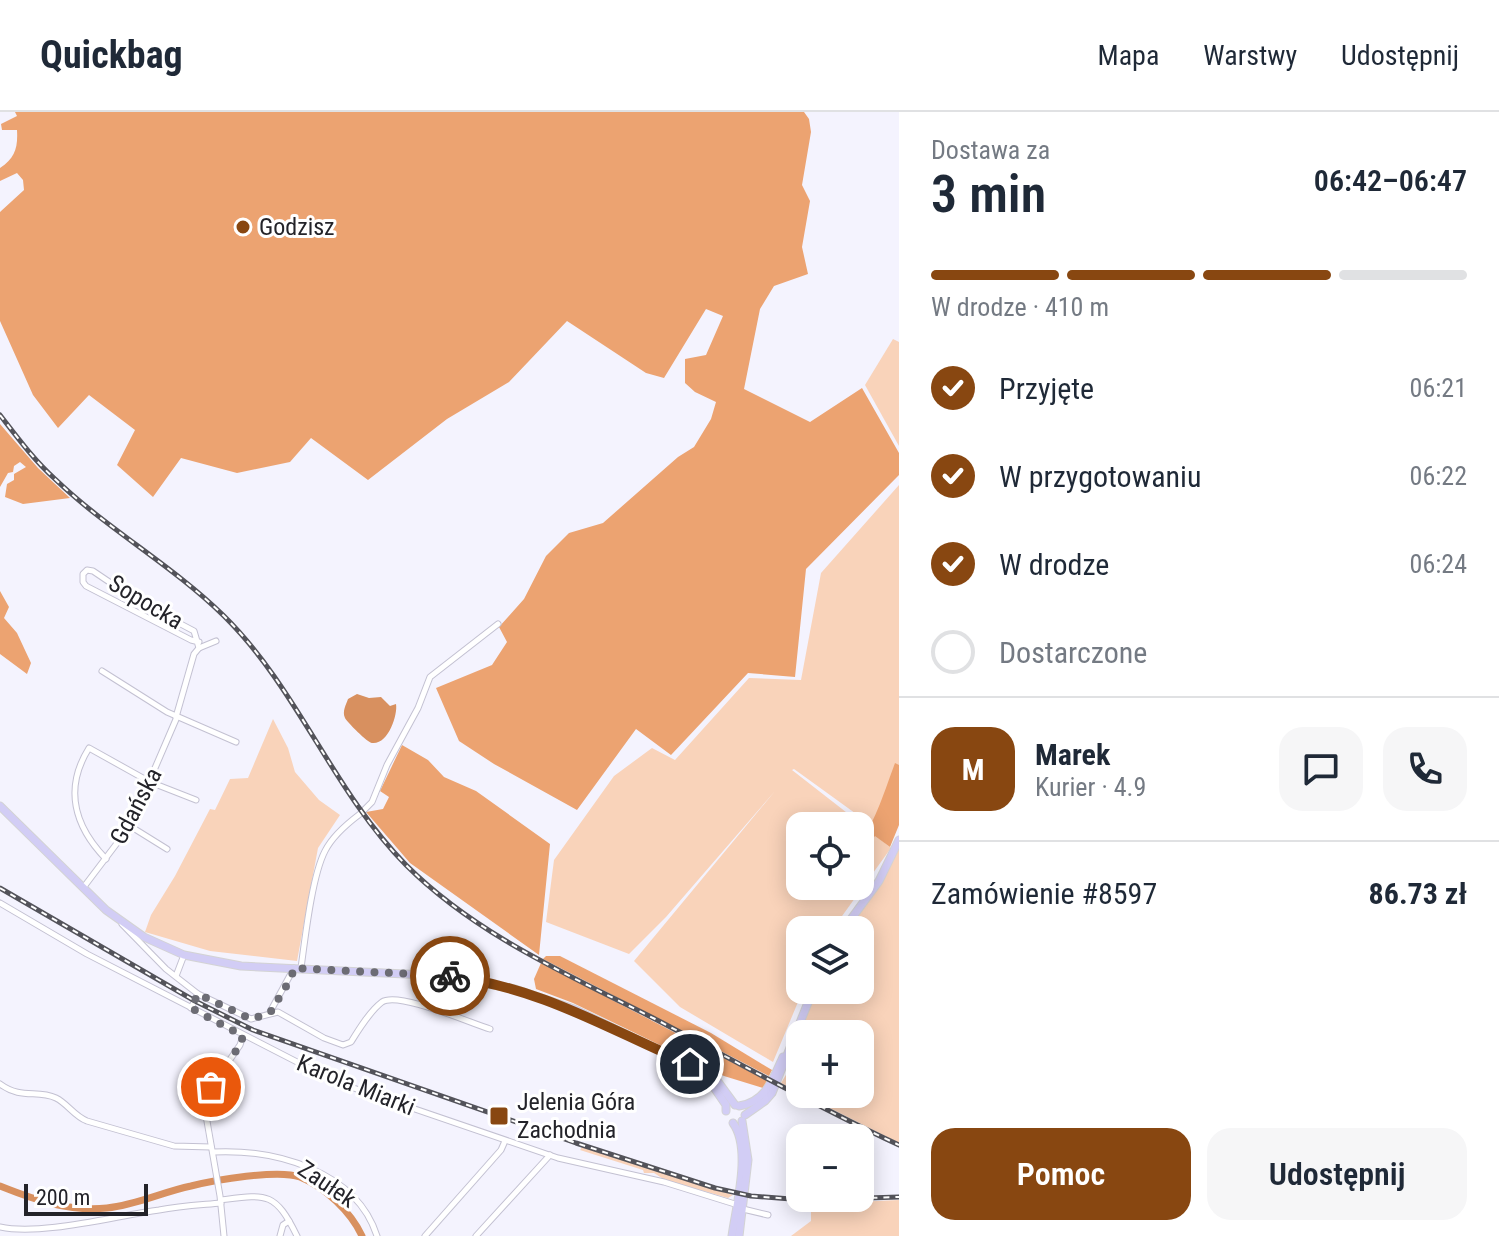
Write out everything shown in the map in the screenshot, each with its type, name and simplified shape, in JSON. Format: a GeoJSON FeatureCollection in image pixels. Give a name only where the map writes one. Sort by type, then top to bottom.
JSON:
{"type":"FeatureCollection","features":[{"type":"Feature","properties":{"kind":"main road"},"geometry":{"type":"LineString","coordinates":[[0,806],[119,920],[184,955],[231,965],[438,975],[501,985],[574,1009],[709,1072],[737,1106],[743,1118],[748,1148],[745,1193],[732,1236]]}},
{"type":"Feature","properties":{"kind":"main road"},"geometry":{"type":"LineString","coordinates":[[853,916],[879,881],[899,840]]}},
{"type":"Feature","properties":{"kind":"main road"},"geometry":{"type":"LineString","coordinates":[[726,1111],[752,1102],[766,1092],[786,1052]]}},
{"type":"Feature","properties":{"kind":"main road"},"geometry":{"type":"LineString","coordinates":[[733,1123],[772,1093],[786,1057]]}},
{"type":"Feature","properties":{"kind":"main road"},"geometry":{"type":"LineString","coordinates":[[692,1065],[712,1083],[726,1105],[727,1119],[738,1132],[741,1152],[739,1236]]}},
{"type":"Feature","properties":{"kind":"street","name":"Sopocka"},"geometry":{"type":"LineString","coordinates":[[91,570],[139,602],[194,631],[199,645],[86,586],[83,574],[91,570]]}},
{"type":"Feature","properties":{"kind":"street"},"geometry":{"type":"LineString","coordinates":[[270,1013],[298,968],[316,881],[329,845],[372,802],[430,677],[498,624]]}},
{"type":"Feature","properties":{"kind":"street"},"geometry":{"type":"LineString","coordinates":[[199,645],[216,641]]}},
{"type":"Feature","properties":{"kind":"street","name":"Gdańska"},"geometry":{"type":"LineString","coordinates":[[83,888],[130,826],[177,717],[191,662],[199,645]]}},
{"type":"Feature","properties":{"kind":"street"},"geometry":{"type":"LineString","coordinates":[[102,671],[177,717],[236,742]]}},
{"type":"Feature","properties":{"kind":"street"},"geometry":{"type":"LineString","coordinates":[[106,859],[90,839],[76,807],[75,774],[89,748],[150,782],[196,800]]}},
{"type":"Feature","properties":{"kind":"street"},"geometry":{"type":"LineString","coordinates":[[130,826],[167,849]]}},
{"type":"Feature","properties":{"kind":"street","name":"Karola Miarki"},"geometry":{"type":"LineString","coordinates":[[0,903],[87,954],[336,1082],[579,1164],[664,1182],[740,1210],[768,1215]]}},
{"type":"Feature","properties":{"kind":"street"},"geometry":{"type":"LineString","coordinates":[[119,920],[138,943],[198,994],[251,1019],[278,1012],[343,1045],[351,1042],[381,1003],[390,999],[407,1001],[490,1029]]}},
{"type":"Feature","properties":{"kind":"street"},"geometry":{"type":"LineString","coordinates":[[176,977],[184,955]]}},
{"type":"Feature","properties":{"kind":"street"},"geometry":{"type":"LineString","coordinates":[[191,1008],[198,994]]}},
{"type":"Feature","properties":{"kind":"street"},"geometry":{"type":"LineString","coordinates":[[224,1236],[221,1200],[205,1110],[206,1095],[243,1036]]}},
{"type":"Feature","properties":{"kind":"street","name":"Zaułek"},"geometry":{"type":"LineString","coordinates":[[0,1084],[23,1095],[46,1095],[58,1099],[75,1115],[87,1121],[174,1146],[213,1152],[249,1151],[299,1162],[360,1204],[377,1236]]}},
{"type":"Feature","properties":{"kind":"street"},"geometry":{"type":"LineString","coordinates":[[425,1236],[501,1150],[505,1141]]}},
{"type":"Feature","properties":{"kind":"street"},"geometry":{"type":"LineString","coordinates":[[476,1236],[550,1155]]}},
{"type":"Feature","properties":{"kind":"street"},"geometry":{"type":"LineString","coordinates":[[2,1231],[50,1230],[160,1209],[264,1196],[275,1203],[297,1236]]}},
{"type":"Feature","properties":{"kind":"street"},"geometry":{"type":"LineString","coordinates":[[280,1236],[283,1225],[289,1221]]}},
{"type":"Feature","properties":{"kind":"shaded area"},"geometry":{"type":"Polygon","coordinates":[[[15,112],[804,112],[809,119],[811,132],[802,185],[810,201],[802,247],[808,274],[774,286],[760,309],[744,389],[810,422],[862,388],[899,453],[899,475],[806,569],[795,677],[748,673],[671,755],[636,729],[577,810],[459,741],[436,688],[492,665],[507,642],[499,627],[524,599],[546,556],[569,533],[603,523],[678,457],[694,447],[711,419],[716,402],[695,392],[685,383],[685,359],[706,355],[723,316],[706,309],[664,378],[646,373],[567,321],[509,382],[447,419],[368,480],[311,438],[290,462],[237,473],[181,458],[153,497],[117,465],[135,430],[89,395],[58,428],[33,395],[0,321],[0,212],[24,190],[23,180],[17,173],[0,181],[0,168],[12,156],[17,136],[17,130],[2,130],[1,124],[17,116],[15,112]]]}},
{"type":"Feature","properties":{"kind":"shaded area"},"geometry":{"type":"Polygon","coordinates":[[[893,339],[899,342],[899,446],[865,385],[893,339]]]}},
{"type":"Feature","properties":{"kind":"shaded area"},"geometry":{"type":"Polygon","coordinates":[[[0,424],[38,468],[70,498],[23,504],[5,497],[7,484],[14,480],[14,474],[26,467],[20,462],[14,466],[13,472],[8,473],[0,487],[0,424]]]}},
{"type":"Feature","properties":{"kind":"shaded area"},"geometry":{"type":"Polygon","coordinates":[[[899,485],[899,785],[877,829],[874,827],[874,812],[853,812],[792,770],[846,812],[786,812],[786,900],[854,900],[842,916],[786,916],[786,1004],[797,1004],[790,1020],[786,1020],[786,1031],[773,1062],[680,1007],[634,961],[775,791],[666,917],[629,954],[546,922],[554,860],[614,776],[652,748],[675,760],[749,678],[801,680],[821,573],[899,485]]]}},
{"type":"Feature","properties":{"kind":"shaded area"},"geometry":{"type":"Polygon","coordinates":[[[0,591],[9,607],[4,618],[17,633],[31,663],[27,674],[0,654],[0,591]]]}},
{"type":"Feature","properties":{"kind":"shaded area"},"geometry":{"type":"Polygon","coordinates":[[[357,694],[369,698],[381,697],[390,706],[396,704],[391,728],[378,742],[366,740],[345,718],[348,699],[357,694]]]}},
{"type":"Feature","properties":{"kind":"shaded area"},"geometry":{"type":"Polygon","coordinates":[[[273,719],[288,748],[295,772],[319,800],[340,815],[318,848],[297,961],[210,951],[145,932],[151,915],[210,809],[215,810],[230,779],[248,778],[273,719]]]}},
{"type":"Feature","properties":{"kind":"shaded area"},"geometry":{"type":"Polygon","coordinates":[[[402,745],[428,760],[444,777],[476,791],[550,844],[539,955],[410,863],[366,812],[383,809],[389,797],[380,791],[402,745]]]}},
{"type":"Feature","properties":{"kind":"shaded area"},"geometry":{"type":"Polygon","coordinates":[[[895,763],[899,765],[899,825],[890,847],[874,837],[875,815],[895,763]]]}},
{"type":"Feature","properties":{"kind":"shaded area"},"geometry":{"type":"Polygon","coordinates":[[[875,835],[891,848],[874,872],[875,835]]]}},
{"type":"Feature","properties":{"kind":"shaded area"},"geometry":{"type":"Polygon","coordinates":[[[899,849],[899,1143],[874,1130],[874,1124],[861,1124],[830,1108],[874,1108],[874,1020],[805,1020],[811,1004],[874,1004],[874,916],[858,916],[870,900],[874,900],[874,894],[899,849]]]}},
{"type":"Feature","properties":{"kind":"shaded area"},"geometry":{"type":"Polygon","coordinates":[[[546,956],[560,956],[711,1033],[772,1070],[769,1076],[543,959],[546,956]]]}},
{"type":"Feature","properties":{"kind":"shaded area"},"geometry":{"type":"Polygon","coordinates":[[[541,963],[768,1081],[763,1088],[724,1076],[573,1003],[536,989],[534,979],[541,963]]]}},
{"type":"Feature","properties":{"kind":"shaded area"},"geometry":{"type":"Polygon","coordinates":[[[582,1147],[733,1195],[728,1198],[665,1180],[654,1173],[644,1173],[643,1170],[580,1150],[582,1147]]]}},
{"type":"Feature","properties":{"kind":"shaded area"},"geometry":{"type":"Polygon","coordinates":[[[899,1200],[899,1236],[791,1236],[811,1221],[811,1212],[874,1212],[874,1201],[899,1200]]]}},
{"type":"Feature","properties":{"kind":"waterway"},"geometry":{"type":"LineString","coordinates":[[0,1186],[52,1204],[93,1209],[129,1204],[215,1181],[290,1175],[309,1181],[328,1194],[344,1209],[362,1236]]}},
{"type":"Feature","properties":{"kind":"railway"},"geometry":{"type":"LineString","coordinates":[[0,415],[40,464],[75,497],[183,580],[224,616],[273,675],[380,836],[433,890],[493,933],[557,970],[899,1145]]}},
{"type":"Feature","properties":{"kind":"railway"},"geometry":{"type":"LineString","coordinates":[[0,888],[195,1001],[253,1030],[576,1143],[715,1188],[751,1196],[804,1200],[899,1197]]}},
{"type":"Feature","properties":{"kind":"way so far"},"geometry":{"type":"LineString","coordinates":[[211,1087],[243,1036],[191,1008],[198,994],[251,1019],[270,1013],[294,968],[450,976]]}},
{"type":"Feature","properties":{"kind":"place","name":"Godzisz"},"geometry":{"type":"Point","coordinates":[243,227]}},
{"type":"Feature","properties":{"kind":"place","name":"Jelenia Góra Zachodnia"},"geometry":{"type":"Point","coordinates":[499,1116]}},
{"type":"Feature","properties":{"kind":"route"},"geometry":{"type":"LineString","coordinates":[[450,976],[501,985],[558,1003],[690,1064]]}}]}
